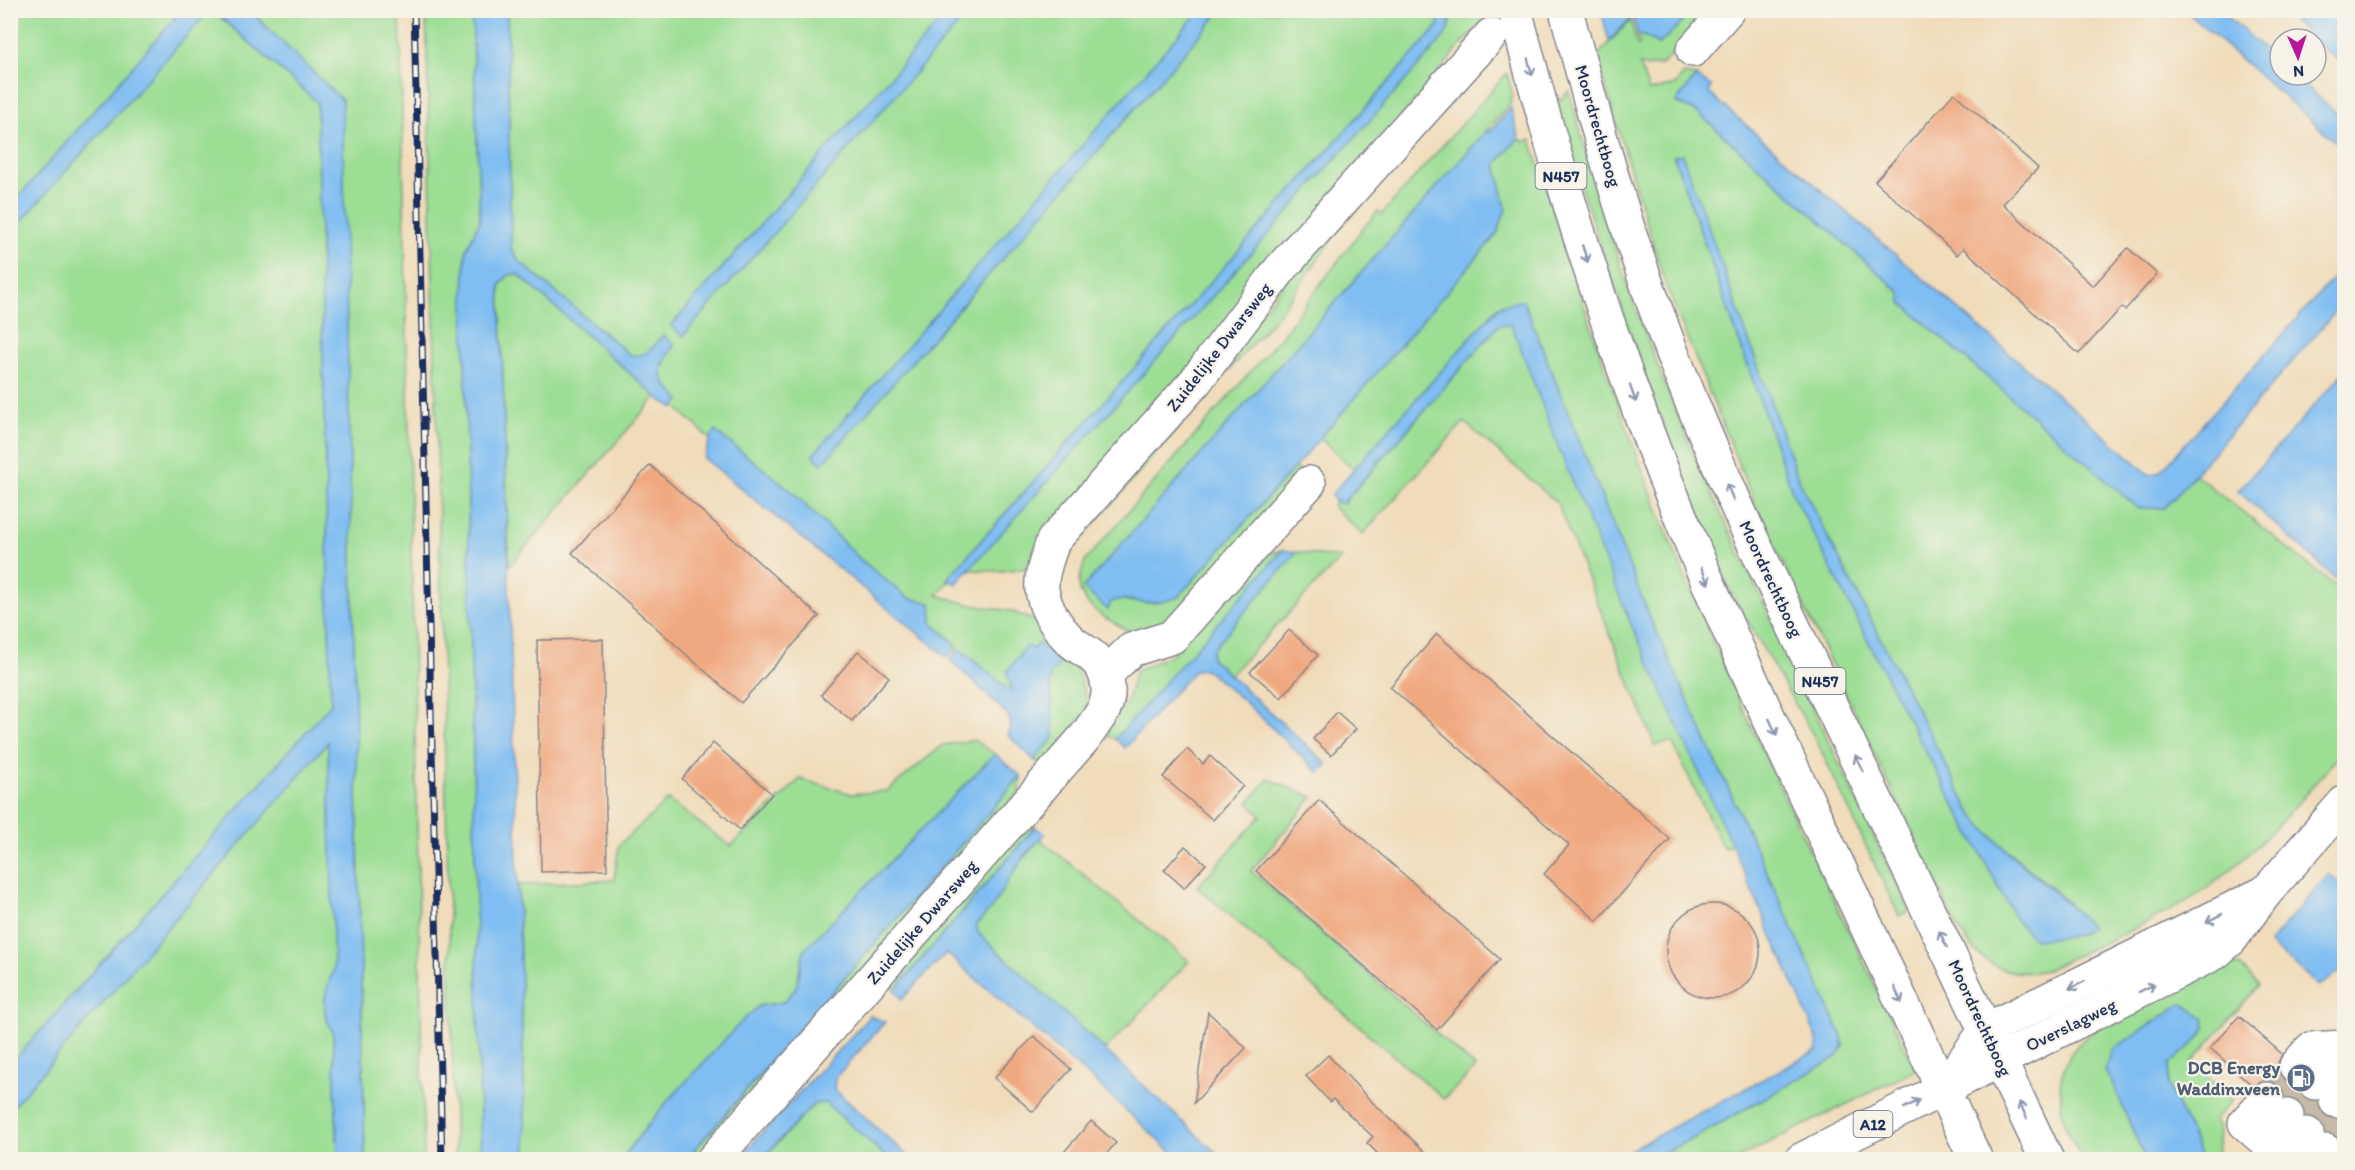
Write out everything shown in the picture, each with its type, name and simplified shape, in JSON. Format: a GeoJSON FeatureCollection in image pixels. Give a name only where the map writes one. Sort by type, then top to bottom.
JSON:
{"type":"FeatureCollection","features":[{"type":"Feature","properties":{"kind":"main road","name":"N457"},"geometry":{"type":"LineString","coordinates":[[1515,10],[1545,126],[1581,241],[1621,360],[1674,500],[1748,675],[1976,1160]]}},
{"type":"Feature","properties":{"kind":"main road","name":"Moordrechtboog"},"geometry":{"type":"LineString","coordinates":[[1566,10],[1623,213],[1663,328],[1701,426],[1748,531],[2047,1160]]}},
{"type":"Feature","properties":{"kind":"main road"},"geometry":{"type":"LineString","coordinates":[[1693,50],[1728,10]]}},
{"type":"Feature","properties":{"kind":"main road","name":"Zuidelijke Dwarsweg"},"geometry":{"type":"LineString","coordinates":[[713,1160],[1086,736],[1104,708],[1108,692],[1106,674],[1095,658],[1072,642],[1057,625],[1046,605],[1042,589],[1043,569],[1053,541],[1196,382],[1282,267],[1491,35]]}},
{"type":"Feature","properties":{"kind":"main road"},"geometry":{"type":"LineString","coordinates":[[1106,674],[1131,650],[1172,637],[1309,483]]}},
{"type":"Feature","properties":{"kind":"main road","name":"Overslagweg"},"geometry":{"type":"LineString","coordinates":[[1943,1089],[2207,958],[2232,939],[2266,892],[2344,803]]}},
{"type":"Feature","properties":{"kind":"main road","name":"Overslagweg"},"geometry":{"type":"LineString","coordinates":[[1943,1089],[1986,1030],[2266,892]]}},
{"type":"Feature","properties":{"kind":"main road"},"geometry":{"type":"LineString","coordinates":[[2323,1086],[2311,1049],[2344,1047]]}},
{"type":"Feature","properties":{"kind":"main road"},"geometry":{"type":"LineString","coordinates":[[2323,1086],[2331,1067],[2344,1060]]}},
{"type":"Feature","properties":{"kind":"main road","name":"A12"},"geometry":{"type":"LineString","coordinates":[[1801,1160],[1943,1089]]}},
{"type":"Feature","properties":{"kind":"main road"},"geometry":{"type":"LineString","coordinates":[[2245,1123],[2301,1132],[2279,1152],[2245,1123]]}},
{"type":"Feature","properties":{"kind":"green space"},"geometry":{"type":"Polygon","coordinates":[[[10,11],[181,11],[11,206],[10,11]]]}},
{"type":"Feature","properties":{"kind":"green space"},"geometry":{"type":"Polygon","coordinates":[[[250,11],[400,11],[424,1159],[365,1159],[342,100],[250,11]]]}},
{"type":"Feature","properties":{"kind":"green space"},"geometry":{"type":"Polygon","coordinates":[[[426,11],[472,11],[480,220],[466,251],[464,295],[481,1160],[455,1159],[426,11]]]}},
{"type":"Feature","properties":{"kind":"green space"},"geometry":{"type":"Polygon","coordinates":[[[507,11],[949,11],[671,326],[683,336],[970,11],[1200,11],[813,455],[822,464],[1221,11],[1436,11],[1439,25],[947,579],[950,581],[937,595],[972,605],[1011,611],[1038,622],[1043,632],[1075,667],[1087,698],[1085,713],[1049,761],[1039,763],[1034,760],[1054,738],[1049,674],[1061,663],[1014,694],[960,649],[957,652],[954,649],[957,645],[932,623],[930,603],[908,598],[861,560],[789,489],[716,432],[710,439],[675,406],[680,400],[667,386],[662,374],[662,368],[674,345],[639,357],[630,355],[519,261],[511,248],[507,11]]]}},
{"type":"Feature","properties":{"kind":"green space"},"geometry":{"type":"Polygon","coordinates":[[[1448,11],[1492,11],[1457,50],[1028,568],[1000,571],[968,570],[1438,44],[1451,22],[1448,11]]]}},
{"type":"Feature","properties":{"kind":"green space"},"geometry":{"type":"Polygon","coordinates":[[[1694,11],[1711,11],[1663,64],[1647,67],[1639,64],[1649,91],[1675,85],[1684,74],[1696,76],[1676,102],[1697,112],[1901,293],[1903,303],[2165,508],[2195,474],[2344,593],[2344,750],[2262,841],[2206,889],[2148,922],[2047,970],[2017,972],[2005,970],[1984,959],[1965,939],[1756,507],[1666,286],[1596,57],[1631,20],[1637,45],[1640,44],[1637,33],[1659,44],[1694,11]],[[1682,155],[1674,157],[1793,494],[1903,709],[2017,921],[2036,940],[2069,903],[1982,828],[1968,808],[1799,481],[1682,155]]]}},
{"type":"Feature","properties":{"kind":"green space"},"geometry":{"type":"Polygon","coordinates":[[[206,14],[217,14],[317,102],[331,704],[11,1064],[11,233],[206,14]]]}},
{"type":"Feature","properties":{"kind":"green space"},"geometry":{"type":"Polygon","coordinates":[[[1494,54],[1342,226],[1281,311],[1079,541],[1076,538],[1284,284],[1494,54]]]}},
{"type":"Feature","properties":{"kind":"green space"},"geometry":{"type":"Polygon","coordinates":[[[1507,73],[1513,96],[1511,103],[1083,588],[1108,609],[1110,603],[1117,600],[1143,602],[1178,597],[1295,467],[1304,475],[1169,621],[1137,633],[1102,616],[1088,604],[1080,591],[1079,581],[1085,561],[1280,338],[1378,211],[1382,214],[1507,73]]]}},
{"type":"Feature","properties":{"kind":"green space"},"geometry":{"type":"Polygon","coordinates":[[[1569,91],[1602,209],[1630,293],[1666,388],[1701,471],[1909,911],[1899,916],[1817,742],[1732,594],[1651,394],[1582,190],[1557,103],[1569,91]]]}},
{"type":"Feature","properties":{"kind":"green space"},"geometry":{"type":"Polygon","coordinates":[[[1519,138],[1523,141],[1531,140],[1612,387],[1648,485],[1695,601],[1787,803],[1916,1070],[1736,1159],[1650,1159],[1696,1137],[1837,1057],[1844,1046],[1841,1034],[1650,618],[1523,300],[1499,306],[1354,469],[1319,438],[1497,234],[1506,209],[1496,164],[1519,138]]]}},
{"type":"Feature","properties":{"kind":"green space"},"geometry":{"type":"Polygon","coordinates":[[[518,274],[656,397],[509,566],[500,286],[508,275],[518,274]]]}},
{"type":"Feature","properties":{"kind":"green space"},"geometry":{"type":"Polygon","coordinates":[[[1503,324],[1512,326],[1515,332],[1732,845],[1723,848],[1672,742],[1655,745],[1557,503],[1464,422],[1363,534],[1333,507],[1335,501],[1344,503],[1498,326],[1503,324]]]}},
{"type":"Feature","properties":{"kind":"green space"},"geometry":{"type":"Polygon","coordinates":[[[1283,550],[1117,738],[1108,737],[1108,728],[1127,701],[1134,675],[1138,670],[1173,654],[1258,557],[1283,550]]]}},
{"type":"Feature","properties":{"kind":"green space"},"geometry":{"type":"Polygon","coordinates":[[[1297,552],[1341,558],[1230,675],[1212,659],[1212,650],[1297,552]]]}},
{"type":"Feature","properties":{"kind":"green space"},"geometry":{"type":"Polygon","coordinates":[[[974,740],[995,754],[804,950],[796,988],[784,1002],[759,1006],[665,1104],[621,1159],[526,1159],[518,885],[614,880],[619,845],[668,800],[731,846],[800,779],[852,794],[887,791],[943,745],[974,740]]]}},
{"type":"Feature","properties":{"kind":"green space"},"geometry":{"type":"Polygon","coordinates":[[[329,741],[334,969],[326,993],[325,1009],[333,1032],[338,1159],[11,1160],[11,1109],[329,741]]]}},
{"type":"Feature","properties":{"kind":"green space"},"geometry":{"type":"Polygon","coordinates":[[[1021,776],[1020,792],[700,1159],[686,1160],[1021,776]]]}},
{"type":"Feature","properties":{"kind":"green space"},"geometry":{"type":"Polygon","coordinates":[[[1268,779],[1313,797],[1251,871],[1476,1068],[1444,1099],[1197,887],[1261,816],[1248,803],[1268,779]]]}},
{"type":"Feature","properties":{"kind":"green space"},"geometry":{"type":"Polygon","coordinates":[[[1035,827],[895,990],[891,986],[892,977],[1020,829],[1035,827]]]}},
{"type":"Feature","properties":{"kind":"green space"},"geometry":{"type":"Polygon","coordinates":[[[1040,839],[1189,961],[1104,1051],[979,934],[976,926],[1040,839]]]}},
{"type":"Feature","properties":{"kind":"green space"},"geometry":{"type":"Polygon","coordinates":[[[2222,962],[2241,967],[2259,985],[2192,1062],[2232,1100],[2214,1121],[2219,1127],[2217,1159],[2202,1159],[2168,1084],[2169,1065],[2201,1036],[2206,1028],[2204,1018],[2182,1003],[2105,1071],[2115,1088],[2145,1159],[2083,1159],[2063,1118],[2060,1094],[2062,1074],[2068,1058],[2078,1044],[2107,1023],[2222,962]]]}},
{"type":"Feature","properties":{"kind":"green space"},"geometry":{"type":"Polygon","coordinates":[[[826,1103],[889,1159],[762,1160],[814,1104],[826,1103]]]}},
{"type":"Feature","properties":{"kind":"water"},"geometry":{"type":"Polygon","coordinates":[[[1200,10],[1221,11],[822,464],[813,455],[1200,10]]]}},
{"type":"Feature","properties":{"kind":"water"},"geometry":{"type":"Polygon","coordinates":[[[1601,10],[1694,11],[1659,44],[1637,33],[1633,16],[1609,41],[1601,10]]]}},
{"type":"Feature","properties":{"kind":"water"},"geometry":{"type":"Polygon","coordinates":[[[181,11],[250,11],[342,100],[365,1159],[338,1159],[333,1032],[325,1009],[326,993],[334,969],[328,742],[11,1109],[11,1064],[331,704],[317,102],[217,14],[206,14],[11,233],[11,206],[181,11]]]}},
{"type":"Feature","properties":{"kind":"water"},"geometry":{"type":"Polygon","coordinates":[[[472,11],[507,11],[511,249],[519,261],[630,355],[645,353],[663,335],[674,345],[662,368],[662,374],[667,386],[680,400],[674,408],[659,399],[518,274],[508,275],[500,285],[526,1160],[481,1159],[464,295],[466,251],[480,220],[472,11]]]}},
{"type":"Feature","properties":{"kind":"water"},"geometry":{"type":"Polygon","coordinates":[[[949,11],[970,11],[683,336],[671,326],[949,11]]]}},
{"type":"Feature","properties":{"kind":"water"},"geometry":{"type":"Polygon","coordinates":[[[1436,11],[1448,11],[1450,21],[1447,32],[1438,44],[956,584],[947,579],[1439,25],[1436,11]]]}},
{"type":"Feature","properties":{"kind":"water"},"geometry":{"type":"Polygon","coordinates":[[[2186,11],[2221,11],[2268,52],[2268,83],[2186,11]]]}},
{"type":"Feature","properties":{"kind":"water"},"geometry":{"type":"Polygon","coordinates":[[[2283,11],[2334,11],[2344,20],[2344,66],[2328,52],[2328,27],[2301,27],[2283,11]]]}},
{"type":"Feature","properties":{"kind":"water"},"geometry":{"type":"Polygon","coordinates":[[[1696,76],[1711,86],[1709,93],[2150,475],[2160,472],[2344,266],[2344,302],[2165,508],[2138,508],[1902,303],[1900,292],[1697,112],[1676,102],[1696,76]]]}},
{"type":"Feature","properties":{"kind":"water"},"geometry":{"type":"Polygon","coordinates":[[[2273,87],[2307,87],[2344,120],[2344,149],[2273,87]]]}},
{"type":"Feature","properties":{"kind":"water"},"geometry":{"type":"Polygon","coordinates":[[[1511,108],[1519,138],[1496,164],[1506,209],[1497,234],[1295,467],[1178,597],[1152,603],[1119,600],[1110,603],[1108,610],[1083,588],[1488,129],[1489,133],[1511,108]]]}},
{"type":"Feature","properties":{"kind":"water"},"geometry":{"type":"Polygon","coordinates":[[[1682,154],[1799,481],[1968,808],[1981,825],[2011,855],[2091,927],[2078,935],[2035,940],[2017,921],[1903,709],[1793,494],[1674,156],[1682,154]]]}},
{"type":"Feature","properties":{"kind":"water"},"geometry":{"type":"Polygon","coordinates":[[[1523,300],[1650,618],[1841,1034],[1844,1047],[1837,1057],[1696,1137],[1650,1159],[1613,1159],[1818,1050],[1817,1038],[1631,624],[1564,462],[1512,326],[1503,324],[1498,326],[1343,503],[1332,497],[1332,494],[1500,306],[1523,300]]]}},
{"type":"Feature","properties":{"kind":"water"},"geometry":{"type":"Polygon","coordinates":[[[2344,372],[2344,586],[2238,491],[2344,372]]]}},
{"type":"Feature","properties":{"kind":"water"},"geometry":{"type":"Polygon","coordinates":[[[715,431],[789,489],[861,560],[908,598],[931,603],[932,623],[957,646],[947,657],[704,458],[715,431]]]}},
{"type":"Feature","properties":{"kind":"water"},"geometry":{"type":"Polygon","coordinates":[[[1283,550],[1297,552],[1212,650],[1212,659],[1327,764],[1319,773],[1245,702],[1205,669],[1195,670],[1125,748],[1115,739],[1283,550]]]}},
{"type":"Feature","properties":{"kind":"water"},"geometry":{"type":"Polygon","coordinates":[[[1038,643],[1061,663],[1050,674],[1054,738],[1034,760],[1008,735],[1011,726],[1008,715],[950,660],[959,649],[1013,693],[1007,672],[1026,646],[1033,649],[1038,643]]]}},
{"type":"Feature","properties":{"kind":"water"},"geometry":{"type":"Polygon","coordinates":[[[995,754],[1021,776],[686,1159],[621,1159],[665,1104],[744,1019],[759,1006],[784,1002],[796,988],[804,950],[995,754]]]}},
{"type":"Feature","properties":{"kind":"water"},"geometry":{"type":"Polygon","coordinates":[[[1035,827],[1045,834],[1024,856],[992,907],[976,926],[979,934],[1223,1159],[1179,1159],[1093,1080],[946,953],[902,999],[895,990],[1035,827]]]}},
{"type":"Feature","properties":{"kind":"water"},"geometry":{"type":"Polygon","coordinates":[[[2329,874],[2344,888],[2344,969],[2319,986],[2269,943],[2329,874]]]}},
{"type":"Feature","properties":{"kind":"water"},"geometry":{"type":"Polygon","coordinates":[[[2182,1003],[2204,1018],[2206,1028],[2201,1036],[2169,1065],[2168,1084],[2202,1159],[2145,1159],[2115,1088],[2105,1071],[2112,1050],[2182,1003]]]}},
{"type":"Feature","properties":{"kind":"water"},"geometry":{"type":"Polygon","coordinates":[[[870,1016],[885,1022],[835,1078],[834,1089],[911,1159],[889,1159],[826,1103],[814,1104],[762,1159],[738,1159],[870,1016]]]}},
{"type":"Feature","properties":{"kind":"building"},"geometry":{"type":"Polygon","coordinates":[[[1954,93],[2038,168],[2003,204],[2093,286],[2128,248],[2157,274],[2125,310],[2122,307],[2079,354],[1963,248],[1957,255],[1875,181],[1954,93]]]}},
{"type":"Feature","properties":{"kind":"building"},"geometry":{"type":"Polygon","coordinates":[[[650,465],[819,616],[741,703],[572,553],[650,465]]]}},
{"type":"Feature","properties":{"kind":"building"},"geometry":{"type":"Polygon","coordinates":[[[1289,630],[1318,655],[1281,698],[1250,672],[1289,630]]]}},
{"type":"Feature","properties":{"kind":"building"},"geometry":{"type":"Polygon","coordinates":[[[1437,634],[1670,839],[1597,921],[1544,874],[1569,845],[1390,687],[1437,634]]]}},
{"type":"Feature","properties":{"kind":"building"},"geometry":{"type":"Polygon","coordinates":[[[603,639],[607,870],[541,872],[537,640],[603,639]]]}},
{"type":"Feature","properties":{"kind":"building"},"geometry":{"type":"Polygon","coordinates":[[[858,651],[889,677],[852,721],[821,695],[858,651]]]}},
{"type":"Feature","properties":{"kind":"building"},"geometry":{"type":"Polygon","coordinates":[[[1337,712],[1356,729],[1331,755],[1313,739],[1337,712]]]}},
{"type":"Feature","properties":{"kind":"building"},"geometry":{"type":"Polygon","coordinates":[[[713,743],[772,794],[740,830],[682,779],[713,743]]]}},
{"type":"Feature","properties":{"kind":"building"},"geometry":{"type":"Polygon","coordinates":[[[1187,749],[1203,764],[1210,756],[1243,786],[1213,820],[1163,777],[1187,749]]]}},
{"type":"Feature","properties":{"kind":"building"},"geometry":{"type":"Polygon","coordinates":[[[1319,800],[1500,959],[1437,1030],[1256,871],[1319,800]]]}},
{"type":"Feature","properties":{"kind":"building"},"geometry":{"type":"Polygon","coordinates":[[[1185,846],[1206,864],[1184,888],[1164,870],[1185,846]]]}},
{"type":"Feature","properties":{"kind":"building"},"geometry":{"type":"Polygon","coordinates":[[[1713,904],[1731,908],[1746,918],[1756,933],[1760,951],[1756,969],[1746,984],[1731,994],[1713,998],[1695,994],[1680,984],[1670,969],[1666,951],[1670,933],[1680,918],[1695,908],[1713,904]]]}},
{"type":"Feature","properties":{"kind":"building"},"geometry":{"type":"Polygon","coordinates":[[[1208,1012],[1246,1048],[1194,1103],[1208,1012]]]}},
{"type":"Feature","properties":{"kind":"building"},"geometry":{"type":"Polygon","coordinates":[[[2239,1016],[2282,1054],[2278,1063],[2278,1071],[2283,1080],[2297,1084],[2302,1097],[2310,1101],[2318,1101],[2318,1107],[2324,1115],[2333,1119],[2344,1117],[2344,1144],[2338,1137],[2325,1133],[2319,1120],[2312,1116],[2305,1116],[2305,1110],[2300,1103],[2292,1098],[2285,1098],[2279,1085],[2270,1081],[2262,1081],[2253,1086],[2210,1048],[2239,1016]]]}},
{"type":"Feature","properties":{"kind":"building"},"geometry":{"type":"Polygon","coordinates":[[[1034,1036],[1071,1069],[1033,1112],[994,1078],[1034,1036]]]}},
{"type":"Feature","properties":{"kind":"building"},"geometry":{"type":"Polygon","coordinates":[[[1328,1055],[1369,1099],[1434,1160],[1384,1160],[1367,1143],[1373,1137],[1333,1099],[1330,1102],[1306,1076],[1328,1055]]]}},
{"type":"Feature","properties":{"kind":"building"},"geometry":{"type":"Polygon","coordinates":[[[1091,1121],[1116,1143],[1101,1160],[1057,1160],[1091,1121]]]}},
{"type":"Feature","properties":{"kind":"tunnel"},"geometry":{"type":"LineString","coordinates":[[2267,1099],[2296,1066]]}},
{"type":"Feature","properties":{"kind":"tunnel"},"geometry":{"type":"LineString","coordinates":[[2287,1116],[2315,1083]]}},
{"type":"Feature","properties":{"kind":"tunnel"},"geometry":{"type":"LineString","coordinates":[[2307,1134],[2336,1101]]}},
{"type":"Feature","properties":{"kind":"tunnel"},"geometry":{"type":"LineString","coordinates":[[2326,1151],[2344,1131]]}},
{"type":"Feature","properties":{"kind":"railway"},"geometry":{"type":"LineString","coordinates":[[414,10],[442,1160]]}},
{"type":"Feature","properties":{"kind":"place","name":"DCB Energy Waddinxveen"},"geometry":{"type":"Point","coordinates":[2301,1078]}}]}
